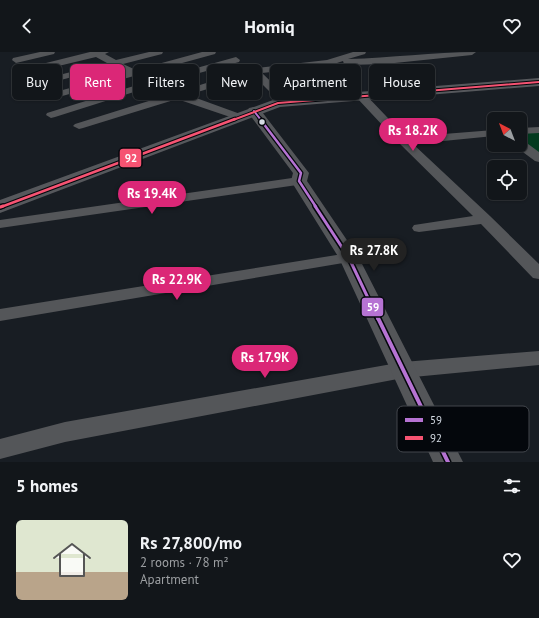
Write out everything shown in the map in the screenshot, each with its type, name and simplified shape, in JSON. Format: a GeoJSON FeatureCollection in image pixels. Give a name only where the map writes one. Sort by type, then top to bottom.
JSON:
{"type":"FeatureCollection","features":[{"type":"Feature","properties":{"kind":"main road"},"geometry":{"type":"LineString","coordinates":[[361,96],[539,82]]}},
{"type":"Feature","properties":{"kind":"main road"},"geometry":{"type":"LineString","coordinates":[[0,207],[247,114],[286,102],[311,100]]}},
{"type":"Feature","properties":{"kind":"street"},"geometry":{"type":"LineString","coordinates":[[16,60],[51,52]]}},
{"type":"Feature","properties":{"kind":"street"},"geometry":{"type":"LineString","coordinates":[[62,77],[159,52]]}},
{"type":"Feature","properties":{"kind":"street"},"geometry":{"type":"LineString","coordinates":[[167,64],[212,52]]}},
{"type":"Feature","properties":{"kind":"street"},"geometry":{"type":"LineString","coordinates":[[328,63],[362,52]]}},
{"type":"Feature","properties":{"kind":"street"},"geometry":{"type":"LineString","coordinates":[[262,70],[328,63],[385,61],[446,53],[472,52]]}},
{"type":"Feature","properties":{"kind":"street"},"geometry":{"type":"LineString","coordinates":[[54,64],[99,53],[133,72]]}},
{"type":"Feature","properties":{"kind":"street"},"geometry":{"type":"LineString","coordinates":[[199,67],[232,55],[245,64]]}},
{"type":"Feature","properties":{"kind":"street"},"geometry":{"type":"LineString","coordinates":[[385,61],[389,64]]}},
{"type":"Feature","properties":{"kind":"street"},"geometry":{"type":"LineString","coordinates":[[62,93],[133,73]]}},
{"type":"Feature","properties":{"kind":"street"},"geometry":{"type":"LineString","coordinates":[[262,78],[286,102]]}},
{"type":"Feature","properties":{"kind":"street"},"geometry":{"type":"LineString","coordinates":[[51,115],[133,89]]}},
{"type":"Feature","properties":{"kind":"street"},"geometry":{"type":"LineString","coordinates":[[361,97],[403,141],[485,219],[539,274]]}},
{"type":"Feature","properties":{"kind":"street"},"geometry":{"type":"LineString","coordinates":[[79,126],[160,100]]}},
{"type":"Feature","properties":{"kind":"street"},"geometry":{"type":"LineString","coordinates":[[192,100],[247,114],[301,173],[299,181],[349,258],[421,406]]}},
{"type":"Feature","properties":{"kind":"street"},"geometry":{"type":"LineString","coordinates":[[527,131],[539,130]]}},
{"type":"Feature","properties":{"kind":"street"},"geometry":{"type":"LineString","coordinates":[[403,141],[487,134]]}},
{"type":"Feature","properties":{"kind":"street"},"geometry":{"type":"LineString","coordinates":[[527,149],[539,158]]}},
{"type":"Feature","properties":{"kind":"street"},"geometry":{"type":"LineString","coordinates":[[0,224],[299,181]]}},
{"type":"Feature","properties":{"kind":"street"},"geometry":{"type":"LineString","coordinates":[[419,228],[485,219]]}},
{"type":"Feature","properties":{"kind":"street"},"geometry":{"type":"LineString","coordinates":[[0,315],[349,258]]}},
{"type":"Feature","properties":{"kind":"street"},"geometry":{"type":"LineString","coordinates":[[0,449],[65,432],[403,370],[539,358]]}},
{"type":"Feature","properties":{"kind":"street"},"geometry":{"type":"LineString","coordinates":[[443,452],[448,462]]}},
{"type":"Feature","properties":{"kind":"green space"},"geometry":{"type":"Polygon","coordinates":[[[539,130],[539,158],[527,149],[527,131],[539,130]]]}},
{"type":"Feature","properties":{"kind":"transit line","name":"92"},"geometry":{"type":"LineString","coordinates":[[0,207],[278,103],[539,82]]}},
{"type":"Feature","properties":{"kind":"transit line","name":"59"},"geometry":{"type":"LineString","coordinates":[[254,111],[301,173],[299,181],[349,258],[421,406]]}},
{"type":"Feature","properties":{"kind":"transit line","name":"59"},"geometry":{"type":"LineString","coordinates":[[443,452],[448,462]]}}]}
